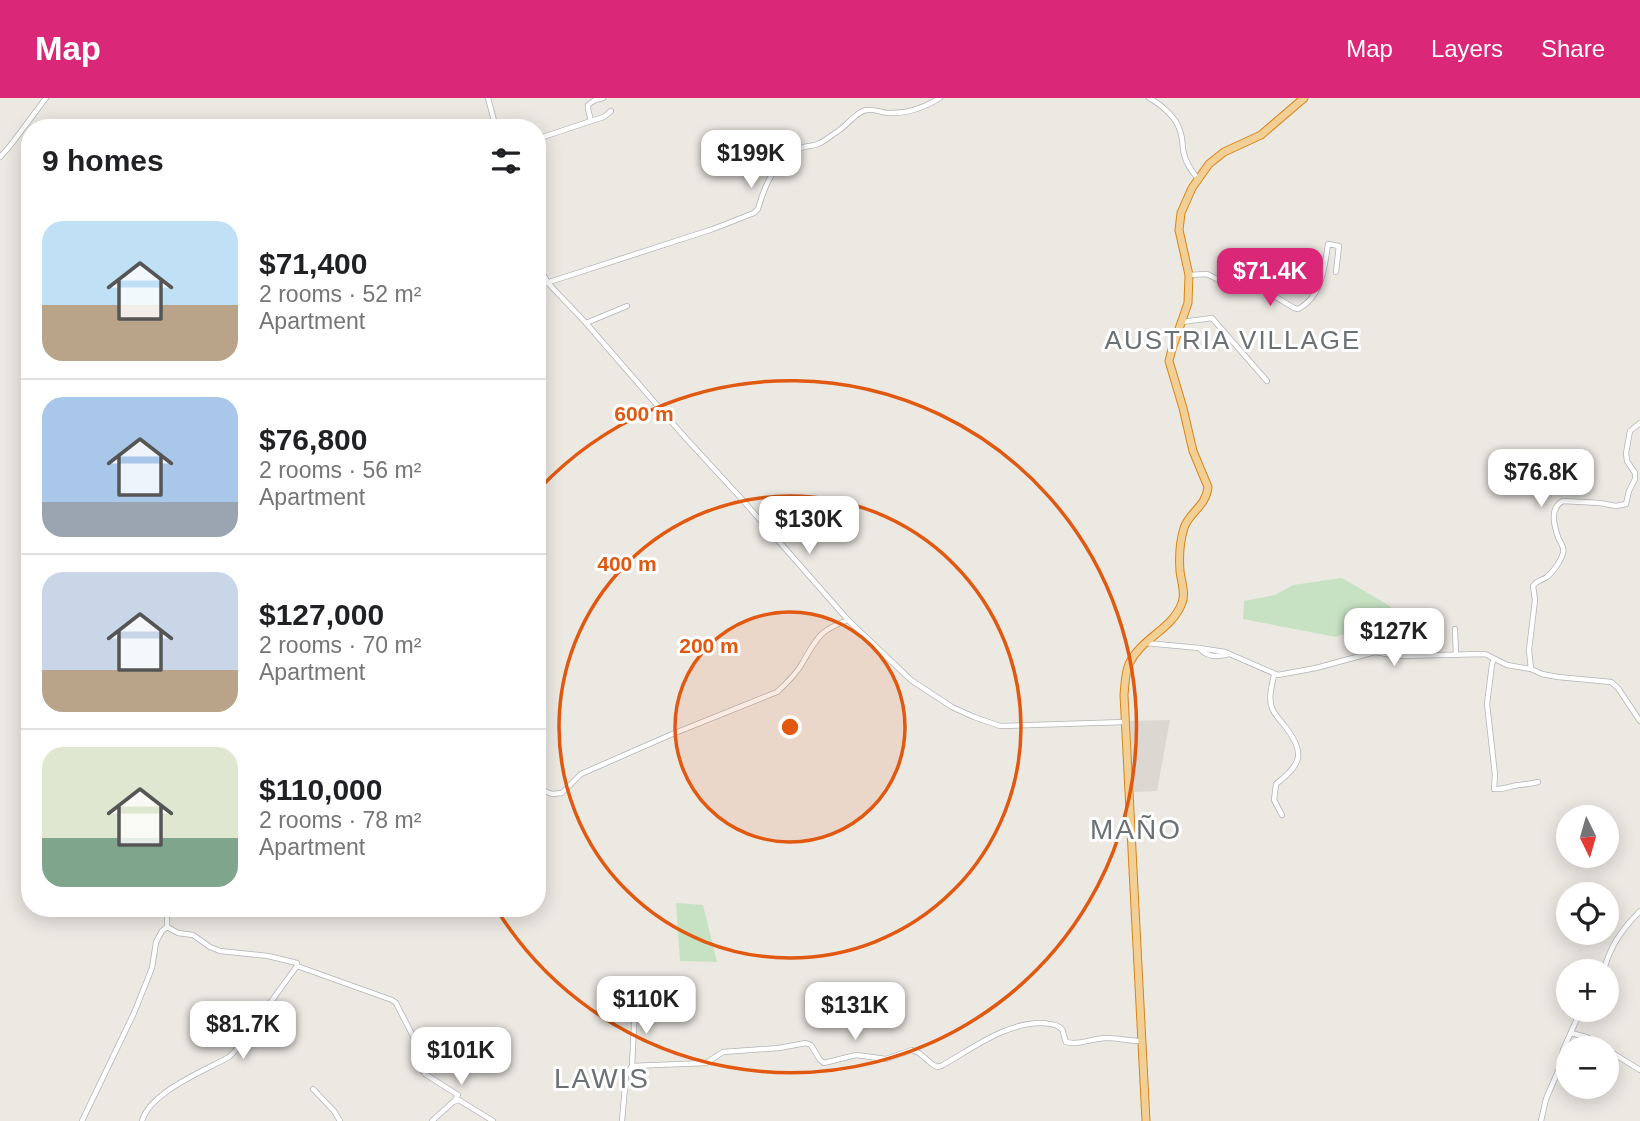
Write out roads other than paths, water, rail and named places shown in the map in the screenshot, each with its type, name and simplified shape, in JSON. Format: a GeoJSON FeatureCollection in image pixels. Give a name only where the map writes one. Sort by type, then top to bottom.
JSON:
{"type":"FeatureCollection","features":[{"type":"Feature","properties":{"kind":"highway"},"geometry":{"type":"LineString","coordinates":[[1146,1121],[1125,680],[1129,664],[1145,643],[1165,628],[1182,604],[1179,562],[1183,532],[1189,519],[1205,501],[1209,487],[1193,452],[1169,361],[1188,303],[1189,275],[1179,230],[1181,213],[1209,164],[1224,152],[1261,135],[1304,98]]}},
{"type":"Feature","properties":{"kind":"street"},"geometry":{"type":"LineString","coordinates":[[30,119],[46,98]]}},
{"type":"Feature","properties":{"kind":"street"},"geometry":{"type":"LineString","coordinates":[[488,98],[494,119]]}},
{"type":"Feature","properties":{"kind":"street"},"geometry":{"type":"LineString","coordinates":[[591,121],[588,104],[603,98]]}},
{"type":"Feature","properties":{"kind":"street"},"geometry":{"type":"LineString","coordinates":[[546,284],[754,213],[758,209],[769,177],[793,152],[805,146],[819,144],[860,112],[916,110],[940,98]]}},
{"type":"Feature","properties":{"kind":"street"},"geometry":{"type":"LineString","coordinates":[[1150,98],[1176,123],[1184,157],[1198,180]]}},
{"type":"Feature","properties":{"kind":"street"},"geometry":{"type":"LineString","coordinates":[[546,136],[604,117],[611,111]]}},
{"type":"Feature","properties":{"kind":"street"},"geometry":{"type":"LineString","coordinates":[[0,157],[21,131]]}},
{"type":"Feature","properties":{"kind":"street"},"geometry":{"type":"LineString","coordinates":[[1189,275],[1207,274],[1225,283],[1234,280],[1271,294],[1298,309],[1315,294],[1328,244],[1339,246],[1336,272]]}},
{"type":"Feature","properties":{"kind":"street"},"geometry":{"type":"LineString","coordinates":[[546,279],[848,620],[911,680],[952,707],[991,724],[1011,726],[1126,722]]}},
{"type":"Feature","properties":{"kind":"street"},"geometry":{"type":"LineString","coordinates":[[586,323],[627,306]]}},
{"type":"Feature","properties":{"kind":"street"},"geometry":{"type":"LineString","coordinates":[[1182,322],[1212,318],[1267,381]]}},
{"type":"Feature","properties":{"kind":"street"},"geometry":{"type":"LineString","coordinates":[[1531,669],[1529,650],[1535,600],[1533,584],[1546,578],[1563,551],[1554,523],[1554,508],[1563,501],[1616,506],[1626,504],[1635,473],[1627,461],[1626,453],[1630,431],[1640,423]]}},
{"type":"Feature","properties":{"kind":"street"},"geometry":{"type":"LineString","coordinates":[[546,792],[562,793],[581,774],[777,691],[798,669],[820,635],[848,620]]}},
{"type":"Feature","properties":{"kind":"street"},"geometry":{"type":"LineString","coordinates":[[1455,629],[1456,655]]}},
{"type":"Feature","properties":{"kind":"street"},"geometry":{"type":"LineString","coordinates":[[1145,643],[1230,654],[1275,675],[1316,668],[1375,652],[1398,656],[1485,654],[1507,665],[1531,669],[1542,674],[1615,684],[1640,721]]}},
{"type":"Feature","properties":{"kind":"street"},"geometry":{"type":"LineString","coordinates":[[1494,659],[1487,704],[1495,775],[1494,789],[1509,789],[1514,785],[1538,782]]}},
{"type":"Feature","properties":{"kind":"street"},"geometry":{"type":"LineString","coordinates":[[1275,675],[1270,693],[1272,708],[1297,746],[1299,759],[1292,771],[1276,784],[1274,800],[1282,815]]}},
{"type":"Feature","properties":{"kind":"street"},"geometry":{"type":"LineString","coordinates":[[1607,959],[1619,937],[1640,911]]}},
{"type":"Feature","properties":{"kind":"street"},"geometry":{"type":"LineString","coordinates":[[167,917],[167,927]]}},
{"type":"Feature","properties":{"kind":"street"},"geometry":{"type":"LineString","coordinates":[[167,927],[178,933],[193,935],[219,951],[237,951],[286,959],[298,966],[392,1000],[417,1044],[421,1070],[458,1095],[432,1121]]}},
{"type":"Feature","properties":{"kind":"street"},"geometry":{"type":"LineString","coordinates":[[82,1121],[134,1013],[152,968],[156,942],[167,927]]}},
{"type":"Feature","properties":{"kind":"street"},"geometry":{"type":"LineString","coordinates":[[142,1121],[155,1100],[229,1057],[298,966]]}},
{"type":"Feature","properties":{"kind":"street"},"geometry":{"type":"LineString","coordinates":[[622,1121],[626,1075],[632,1066],[635,1005]]}},
{"type":"Feature","properties":{"kind":"street"},"geometry":{"type":"LineString","coordinates":[[1541,1121],[1563,1050],[1576,1022]]}},
{"type":"Feature","properties":{"kind":"street"},"geometry":{"type":"LineString","coordinates":[[632,1066],[706,1063],[723,1052],[807,1043],[824,1063],[862,1054],[886,1059],[912,1050],[937,1067],[1007,1030],[1028,1024],[1057,1026],[1069,1043],[1103,1038],[1141,1041]]}},
{"type":"Feature","properties":{"kind":"street"},"geometry":{"type":"LineString","coordinates":[[1571,1033],[1582,1036]]}},
{"type":"Feature","properties":{"kind":"street"},"geometry":{"type":"LineString","coordinates":[[1619,1056],[1640,1070]]}},
{"type":"Feature","properties":{"kind":"street"},"geometry":{"type":"LineString","coordinates":[[313,1089],[340,1121]]}},
{"type":"Feature","properties":{"kind":"street"},"geometry":{"type":"LineString","coordinates":[[455,1100],[461,1100],[493,1121]]}},
{"type":"Feature","properties":{"kind":"district","name":"AUSTRIA VILLAGE"},"geometry":{"type":"Point","coordinates":[1233,340]}},
{"type":"Feature","properties":{"kind":"district","name":"MAÑO"},"geometry":{"type":"Point","coordinates":[1136,829]}},
{"type":"Feature","properties":{"kind":"district","name":"LAWIS"},"geometry":{"type":"Point","coordinates":[602,1078]}}]}
